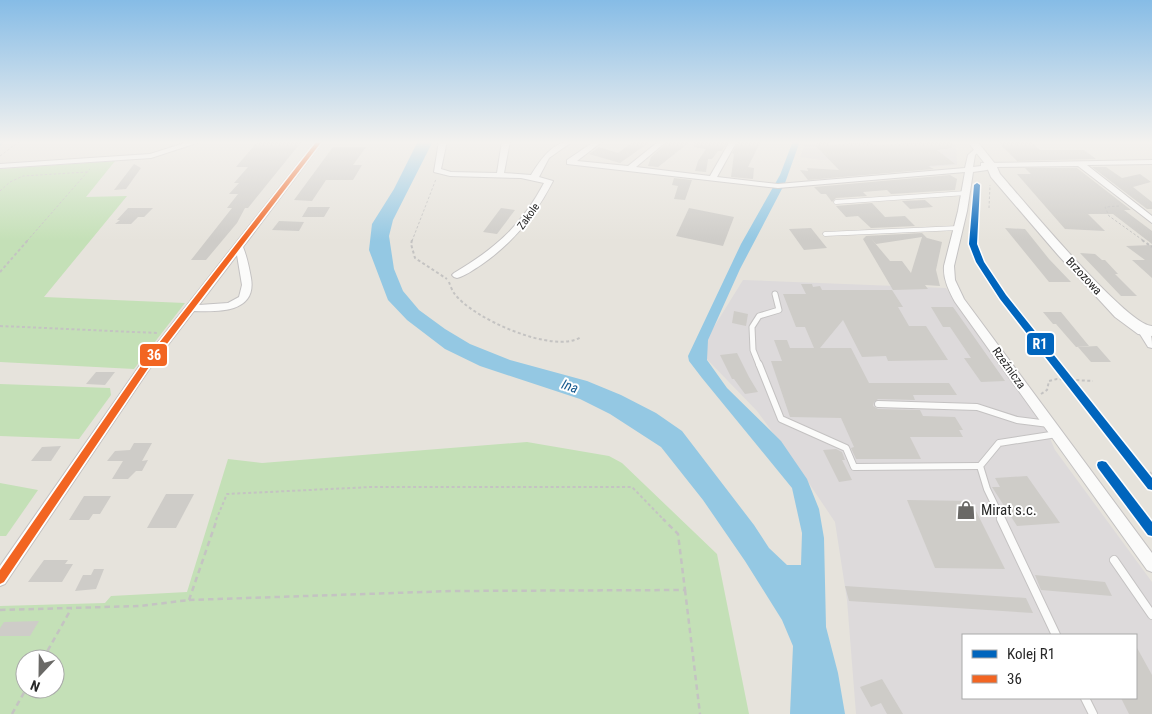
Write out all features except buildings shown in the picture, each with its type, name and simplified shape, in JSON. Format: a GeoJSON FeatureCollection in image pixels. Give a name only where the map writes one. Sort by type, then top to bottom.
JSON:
{"type":"FeatureCollection","features":[{"type":"Feature","properties":{"kind":"street"},"geometry":{"type":"LineString","coordinates":[[0,579],[144,368],[294,174]]}},
{"type":"Feature","properties":{"kind":"street"},"geometry":{"type":"LineString","coordinates":[[458,174],[534,178],[536,174]]}},
{"type":"Feature","properties":{"kind":"street"},"geometry":{"type":"LineString","coordinates":[[673,174],[766,185],[899,174]]}},
{"type":"Feature","properties":{"kind":"street"},"geometry":{"type":"LineString","coordinates":[[712,179],[715,174]]}},
{"type":"Feature","properties":{"kind":"street","name":"Rzeźnicza"},"geometry":{"type":"LineString","coordinates":[[968,174],[966,193],[948,274],[959,300],[1152,565]]}},
{"type":"Feature","properties":{"kind":"street","name":"Brzozowa"},"geometry":{"type":"LineString","coordinates":[[995,174],[1062,252],[1120,314],[1147,331],[1152,344]]}},
{"type":"Feature","properties":{"kind":"street"},"geometry":{"type":"LineString","coordinates":[[1094,174],[1152,220]]}},
{"type":"Feature","properties":{"kind":"street","name":"Zakole"},"geometry":{"type":"LineString","coordinates":[[453,278],[484,260],[515,235],[540,200],[549,181],[534,178]]}},
{"type":"Feature","properties":{"kind":"street"},"geometry":{"type":"LineString","coordinates":[[192,308],[222,308],[244,298],[247,287],[246,274],[238,247]]}},
{"type":"Feature","properties":{"kind":"lane"},"geometry":{"type":"LineString","coordinates":[[836,202],[966,193]]}},
{"type":"Feature","properties":{"kind":"lane"},"geometry":{"type":"LineString","coordinates":[[825,234],[958,228]]}},
{"type":"Feature","properties":{"kind":"lane"},"geometry":{"type":"LineString","coordinates":[[775,294],[779,310],[759,316],[752,327],[752,350],[781,419],[846,448],[854,467],[980,466],[999,443],[1057,434]]}},
{"type":"Feature","properties":{"kind":"lane"},"geometry":{"type":"LineString","coordinates":[[878,404],[977,407],[1017,420],[1049,424]]}},
{"type":"Feature","properties":{"kind":"lane"},"geometry":{"type":"LineString","coordinates":[[980,466],[986,489],[1056,634]]}},
{"type":"Feature","properties":{"kind":"lane"},"geometry":{"type":"LineString","coordinates":[[1114,560],[1152,615]]}},
{"type":"Feature","properties":{"kind":"lane"},"geometry":{"type":"LineString","coordinates":[[1086,699],[1093,714]]}},
{"type":"Feature","properties":{"kind":"path"},"geometry":{"type":"LineString","coordinates":[[0,191],[10,182],[23,176],[50,174]]}},
{"type":"Feature","properties":{"kind":"path"},"geometry":{"type":"LineString","coordinates":[[0,272],[85,174]]}},
{"type":"Feature","properties":{"kind":"path"},"geometry":{"type":"LineString","coordinates":[[436,174],[413,235],[412,244],[416,258],[453,278],[449,285],[453,293],[472,309],[497,324],[530,336],[554,342],[574,342],[581,337]]}},
{"type":"Feature","properties":{"kind":"path"},"geometry":{"type":"LineString","coordinates":[[988,181],[990,185],[990,208]]}},
{"type":"Feature","properties":{"kind":"path"},"geometry":{"type":"LineString","coordinates":[[1122,206],[1105,207],[1109,216],[1152,247]]}},
{"type":"Feature","properties":{"kind":"path"},"geometry":{"type":"LineString","coordinates":[[0,326],[172,333]]}},
{"type":"Feature","properties":{"kind":"path"},"geometry":{"type":"LineString","coordinates":[[1029,396],[1044,393],[1047,390],[1049,381],[1057,379],[1093,381]]}},
{"type":"Feature","properties":{"kind":"path"},"geometry":{"type":"LineString","coordinates":[[1150,472],[1152,476]]}},
{"type":"Feature","properties":{"kind":"path"},"geometry":{"type":"LineString","coordinates":[[189,600],[227,494],[371,487],[632,487],[678,534],[700,714]]}},
{"type":"Feature","properties":{"kind":"path"},"geometry":{"type":"LineString","coordinates":[[0,610],[140,606],[189,600],[452,591],[685,590]]}},
{"type":"Feature","properties":{"kind":"path"},"geometry":{"type":"LineString","coordinates":[[48,649],[71,608]]}},
{"type":"Feature","properties":{"kind":"path"},"geometry":{"type":"LineString","coordinates":[[12,714],[20,699]]}},
{"type":"Feature","properties":{"kind":"shaded area"},"geometry":{"type":"Polygon","coordinates":[[[743,280],[946,288],[1046,429],[1055,450],[1152,582],[1152,714],[856,714],[847,600],[835,522],[757,411],[699,351],[743,280]]]}},
{"type":"Feature","properties":{"kind":"green space"},"geometry":{"type":"Polygon","coordinates":[[[0,174],[104,174],[86,197],[127,196],[44,297],[185,303],[134,369],[0,362],[0,174]]]}},
{"type":"Feature","properties":{"kind":"green space"},"geometry":{"type":"Polygon","coordinates":[[[0,384],[110,388],[111,395],[79,439],[0,436],[0,384]]]}},
{"type":"Feature","properties":{"kind":"green space"},"geometry":{"type":"Polygon","coordinates":[[[527,442],[609,456],[622,463],[717,554],[749,714],[0,714],[0,606],[105,603],[111,596],[187,592],[228,459],[262,463],[527,442]]]}},
{"type":"Feature","properties":{"kind":"green space"},"geometry":{"type":"Polygon","coordinates":[[[0,483],[38,490],[6,536],[0,536],[0,483]]]}},
{"type":"Feature","properties":{"kind":"water","name":"Ina"},"geometry":{"type":"Polygon","coordinates":[[[401,174],[416,174],[393,220],[389,236],[394,269],[403,291],[419,310],[470,344],[510,360],[587,381],[621,395],[656,413],[682,431],[754,525],[769,548],[787,565],[801,565],[802,533],[792,488],[702,378],[689,361],[688,356],[741,244],[780,174],[788,174],[740,269],[708,340],[707,360],[727,388],[781,441],[807,479],[819,509],[824,538],[826,627],[838,673],[845,714],[790,714],[793,646],[782,620],[745,561],[703,500],[661,447],[610,414],[580,399],[480,366],[445,349],[407,320],[388,300],[369,250],[372,224],[401,174]]]}},
{"type":"Feature","properties":{"kind":"rail line","name":"R1"},"geometry":{"type":"LineString","coordinates":[[977,185],[973,244],[980,262],[1003,297],[1152,486]]}},
{"type":"Feature","properties":{"kind":"rail line","name":"R1"},"geometry":{"type":"LineString","coordinates":[[1102,465],[1152,531]]}},
{"type":"Feature","properties":{"kind":"transit line","name":"36"},"geometry":{"type":"LineString","coordinates":[[0,579],[144,368],[294,174]]}},
{"type":"Feature","properties":{"kind":"place","name":"Mirat s.c."},"geometry":{"type":"Point","coordinates":[966,510]}}]}
